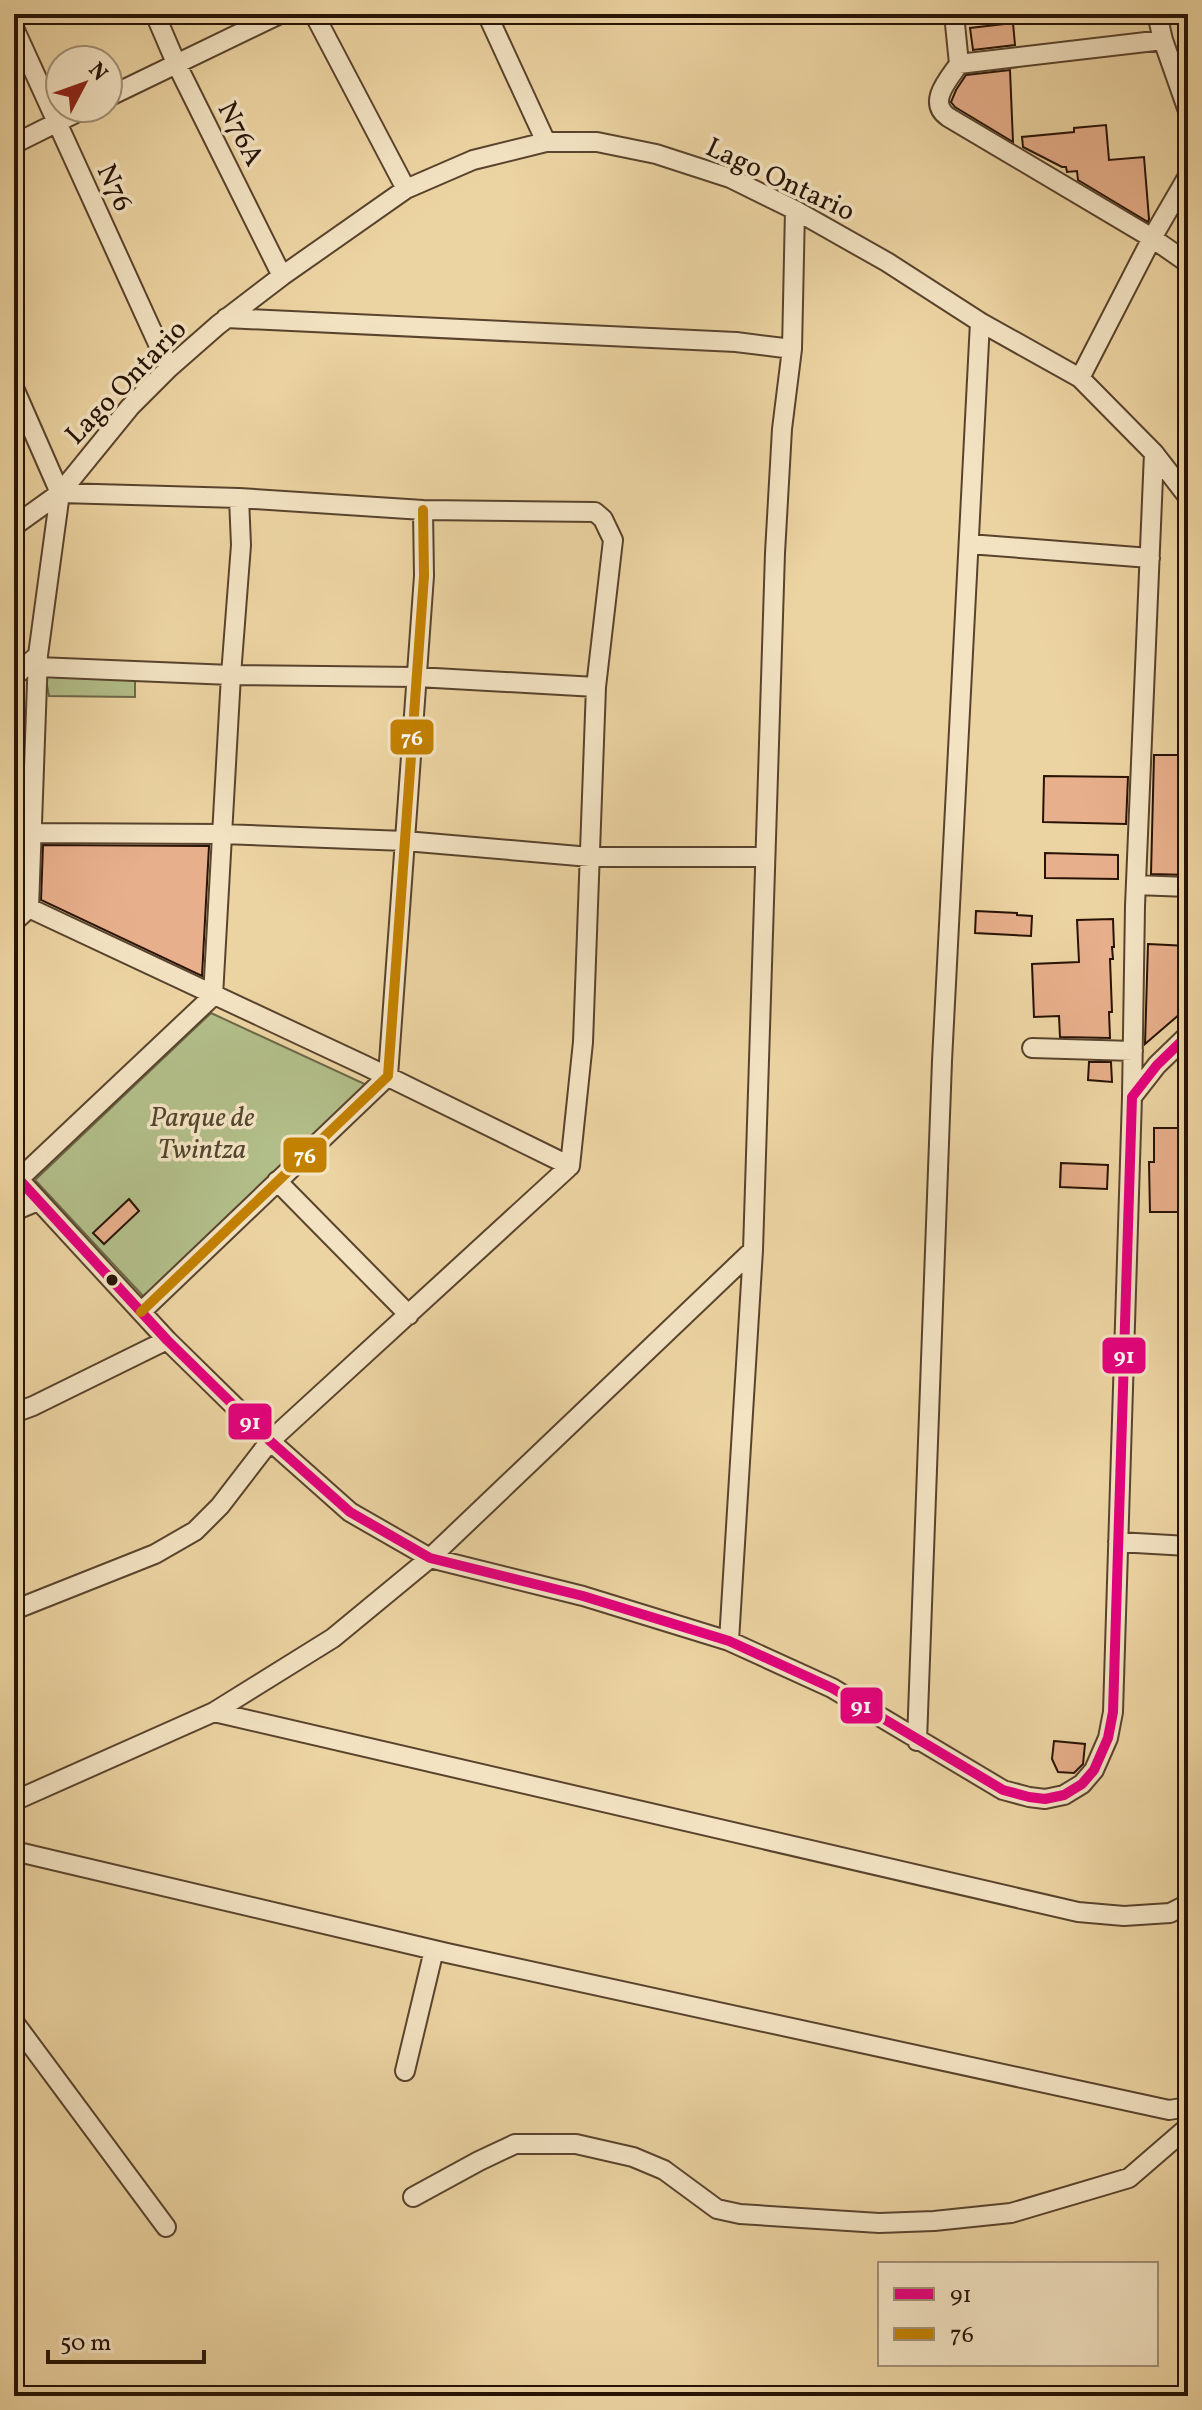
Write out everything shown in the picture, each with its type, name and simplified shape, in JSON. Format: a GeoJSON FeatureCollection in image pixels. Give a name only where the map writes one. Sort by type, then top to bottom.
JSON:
{"type":"FeatureCollection","features":[{"type":"Feature","properties":{"kind":"street","name":"N76A"},"geometry":{"type":"LineString","coordinates":[[155,14],[176,63],[282,276]]}},
{"type":"Feature","properties":{"kind":"street"},"geometry":{"type":"LineString","coordinates":[[124,89],[280,14]]}},
{"type":"Feature","properties":{"kind":"street"},"geometry":{"type":"LineString","coordinates":[[314,14],[406,189]]}},
{"type":"Feature","properties":{"kind":"street"},"geometry":{"type":"LineString","coordinates":[[487,14],[546,142]]}},
{"type":"Feature","properties":{"kind":"street"},"geometry":{"type":"LineString","coordinates":[[954,14],[959,64],[938,98],[940,111],[1152,238],[1188,263]]}},
{"type":"Feature","properties":{"kind":"street"},"geometry":{"type":"LineString","coordinates":[[1157,14],[1188,111]]}},
{"type":"Feature","properties":{"kind":"street","name":"N76"},"geometry":{"type":"LineString","coordinates":[[14,28],[44,96]]}},
{"type":"Feature","properties":{"kind":"street"},"geometry":{"type":"LineString","coordinates":[[959,64],[1163,40]]}},
{"type":"Feature","properties":{"kind":"street"},"geometry":{"type":"LineString","coordinates":[[14,144],[54,124]]}},
{"type":"Feature","properties":{"kind":"street","name":"N76"},"geometry":{"type":"LineString","coordinates":[[56,124],[169,368]]}},
{"type":"Feature","properties":{"kind":"street","name":"Lago Ontario"},"geometry":{"type":"LineString","coordinates":[[14,526],[60,493],[130,407],[169,368],[226,318],[282,276],[406,189],[473,160],[546,142],[597,142],[656,154],[730,178],[795,210],[887,262],[980,322],[1080,378],[1154,453],[1188,497]]}},
{"type":"Feature","properties":{"kind":"street"},"geometry":{"type":"LineString","coordinates":[[1080,378],[1152,238],[1188,176]]}},
{"type":"Feature","properties":{"kind":"street"},"geometry":{"type":"LineString","coordinates":[[729,1641],[753,1250],[777,522],[782,429],[792,349],[795,210]]}},
{"type":"Feature","properties":{"kind":"street"},"geometry":{"type":"LineString","coordinates":[[226,318],[736,342],[792,349]]}},
{"type":"Feature","properties":{"kind":"street"},"geometry":{"type":"LineString","coordinates":[[917,1741],[942,1061],[980,322]]}},
{"type":"Feature","properties":{"kind":"street"},"geometry":{"type":"LineString","coordinates":[[14,388],[60,493],[38,661],[29,908],[14,922]]}},
{"type":"Feature","properties":{"kind":"street"},"geometry":{"type":"LineString","coordinates":[[239,498],[241,545],[213,996],[17,1177],[167,1340],[270,1441],[350,1512],[430,1558],[583,1596],[729,1641],[832,1688],[1003,1790],[1045,1799],[1064,1795],[1082,1784],[1094,1770],[1108,1738],[1113,1712],[1136,885],[1154,453]]}},
{"type":"Feature","properties":{"kind":"street"},"geometry":{"type":"LineString","coordinates":[[14,1610],[155,1554],[195,1531],[220,1506],[270,1441],[570,1166],[583,1042],[596,687],[613,540],[603,519],[595,512],[423,510],[239,498],[60,493]]}},
{"type":"Feature","properties":{"kind":"street"},"geometry":{"type":"LineString","coordinates":[[141,1312],[388,1076],[424,576],[423,510]]}},
{"type":"Feature","properties":{"kind":"street"},"geometry":{"type":"LineString","coordinates":[[969,544],[1150,558]]}},
{"type":"Feature","properties":{"kind":"street"},"geometry":{"type":"LineString","coordinates":[[14,677],[38,661],[231,675],[417,677],[596,687]]}},
{"type":"Feature","properties":{"kind":"street"},"geometry":{"type":"LineString","coordinates":[[33,833],[222,834],[405,841],[590,857],[765,857]]}},
{"type":"Feature","properties":{"kind":"street"},"geometry":{"type":"LineString","coordinates":[[1136,885],[1188,887]]}},
{"type":"Feature","properties":{"kind":"street"},"geometry":{"type":"LineString","coordinates":[[29,908],[388,1076],[570,1166]]}},
{"type":"Feature","properties":{"kind":"street"},"geometry":{"type":"LineString","coordinates":[[1132,1097],[1157,1065],[1188,1035]]}},
{"type":"Feature","properties":{"kind":"street"},"geometry":{"type":"LineString","coordinates":[[1032,1048],[1133,1051]]}},
{"type":"Feature","properties":{"kind":"street"},"geometry":{"type":"LineString","coordinates":[[277,1181],[409,1315]]}},
{"type":"Feature","properties":{"kind":"street"},"geometry":{"type":"LineString","coordinates":[[14,1211],[38,1201]]}},
{"type":"Feature","properties":{"kind":"street"},"geometry":{"type":"LineString","coordinates":[[14,1801],[214,1712],[333,1638],[430,1558],[753,1250]]}},
{"type":"Feature","properties":{"kind":"street"},"geometry":{"type":"LineString","coordinates":[[14,1413],[167,1340]]}},
{"type":"Feature","properties":{"kind":"street"},"geometry":{"type":"LineString","coordinates":[[1118,1542],[1188,1546]]}},
{"type":"Feature","properties":{"kind":"street"},"geometry":{"type":"LineString","coordinates":[[214,1712],[1078,1912],[1124,1916],[1170,1913],[1188,1904]]}},
{"type":"Feature","properties":{"kind":"street"},"geometry":{"type":"LineString","coordinates":[[14,1851],[434,1950],[1169,2110],[1188,2107]]}},
{"type":"Feature","properties":{"kind":"street"},"geometry":{"type":"LineString","coordinates":[[405,2071],[434,1950]]}},
{"type":"Feature","properties":{"kind":"street"},"geometry":{"type":"LineString","coordinates":[[14,2022],[166,2227]]}},
{"type":"Feature","properties":{"kind":"street"},"geometry":{"type":"LineString","coordinates":[[413,2197],[515,2144],[576,2144],[633,2157],[664,2170],[717,2209],[740,2214],[879,2223],[934,2221],[1011,2213],[1129,2178],[1188,2127]]}},
{"type":"Feature","properties":{"kind":"green space"},"geometry":{"type":"Polygon","coordinates":[[[45,675],[135,679],[135,697],[49,696],[45,675]]]}},
{"type":"Feature","properties":{"kind":"green space","name":"Parque de Twintza"},"geometry":{"type":"Polygon","coordinates":[[[211,1013],[369,1086],[144,1297],[35,1180],[211,1013]]]}},
{"type":"Feature","properties":{"kind":"building"},"geometry":{"type":"Polygon","coordinates":[[[1013,23],[1015,45],[973,50],[970,28],[1013,23]]]}},
{"type":"Feature","properties":{"kind":"building"},"geometry":{"type":"Polygon","coordinates":[[[1010,70],[1013,142],[951,102],[966,75],[1010,70]]]}},
{"type":"Feature","properties":{"kind":"building"},"geometry":{"type":"Polygon","coordinates":[[[1106,125],[1109,160],[1144,157],[1148,222],[1078,180],[1077,171],[1067,172],[1066,167],[1023,147],[1022,137],[1074,132],[1074,128],[1106,125]]]}},
{"type":"Feature","properties":{"kind":"building"},"geometry":{"type":"Polygon","coordinates":[[[1154,755],[1179,755],[1179,778],[1188,779],[1188,875],[1151,874],[1154,755]]]}},
{"type":"Feature","properties":{"kind":"building"},"geometry":{"type":"Polygon","coordinates":[[[1044,776],[1128,777],[1126,824],[1043,822],[1044,776]]]}},
{"type":"Feature","properties":{"kind":"building"},"geometry":{"type":"Polygon","coordinates":[[[43,845],[209,846],[202,976],[41,900],[43,845]]]}},
{"type":"Feature","properties":{"kind":"building"},"geometry":{"type":"Polygon","coordinates":[[[1045,853],[1118,855],[1118,879],[1045,878],[1045,853]]]}},
{"type":"Feature","properties":{"kind":"building"},"geometry":{"type":"Polygon","coordinates":[[[976,911],[1032,916],[1031,936],[975,933],[976,911]]]}},
{"type":"Feature","properties":{"kind":"building"},"geometry":{"type":"Polygon","coordinates":[[[1113,919],[1110,1038],[1060,1037],[1059,1016],[1034,1017],[1032,964],[1079,962],[1077,920],[1113,919]]]}},
{"type":"Feature","properties":{"kind":"building"},"geometry":{"type":"Polygon","coordinates":[[[1148,944],[1188,946],[1188,1007],[1145,1044],[1148,944]]]}},
{"type":"Feature","properties":{"kind":"building"},"geometry":{"type":"Polygon","coordinates":[[[1089,1062],[1111,1062],[1112,1082],[1088,1080],[1089,1062]]]}},
{"type":"Feature","properties":{"kind":"building"},"geometry":{"type":"Polygon","coordinates":[[[1154,1128],[1188,1128],[1188,1212],[1150,1212],[1149,1162],[1154,1162],[1154,1128]]]}},
{"type":"Feature","properties":{"kind":"building"},"geometry":{"type":"Polygon","coordinates":[[[1061,1163],[1108,1165],[1107,1189],[1060,1187],[1061,1163]]]}},
{"type":"Feature","properties":{"kind":"building"},"geometry":{"type":"Polygon","coordinates":[[[129,1199],[139,1211],[104,1244],[93,1233],[129,1199]]]}},
{"type":"Feature","properties":{"kind":"building"},"geometry":{"type":"Polygon","coordinates":[[[1054,1741],[1085,1744],[1083,1764],[1074,1773],[1058,1772],[1052,1759],[1054,1741]]]}},
{"type":"Feature","properties":{"kind":"transit line","name":"76"},"geometry":{"type":"LineString","coordinates":[[141,1312],[388,1076],[424,576],[423,510]]}},
{"type":"Feature","properties":{"kind":"transit line","name":"91"},"geometry":{"type":"LineString","coordinates":[[14,1174],[167,1340],[270,1441],[350,1512],[430,1558],[583,1596],[729,1641],[832,1688],[1003,1790],[1045,1799],[1064,1795],[1082,1784],[1094,1770],[1108,1738],[1113,1712],[1132,1097],[1157,1065],[1188,1035]]}}]}
